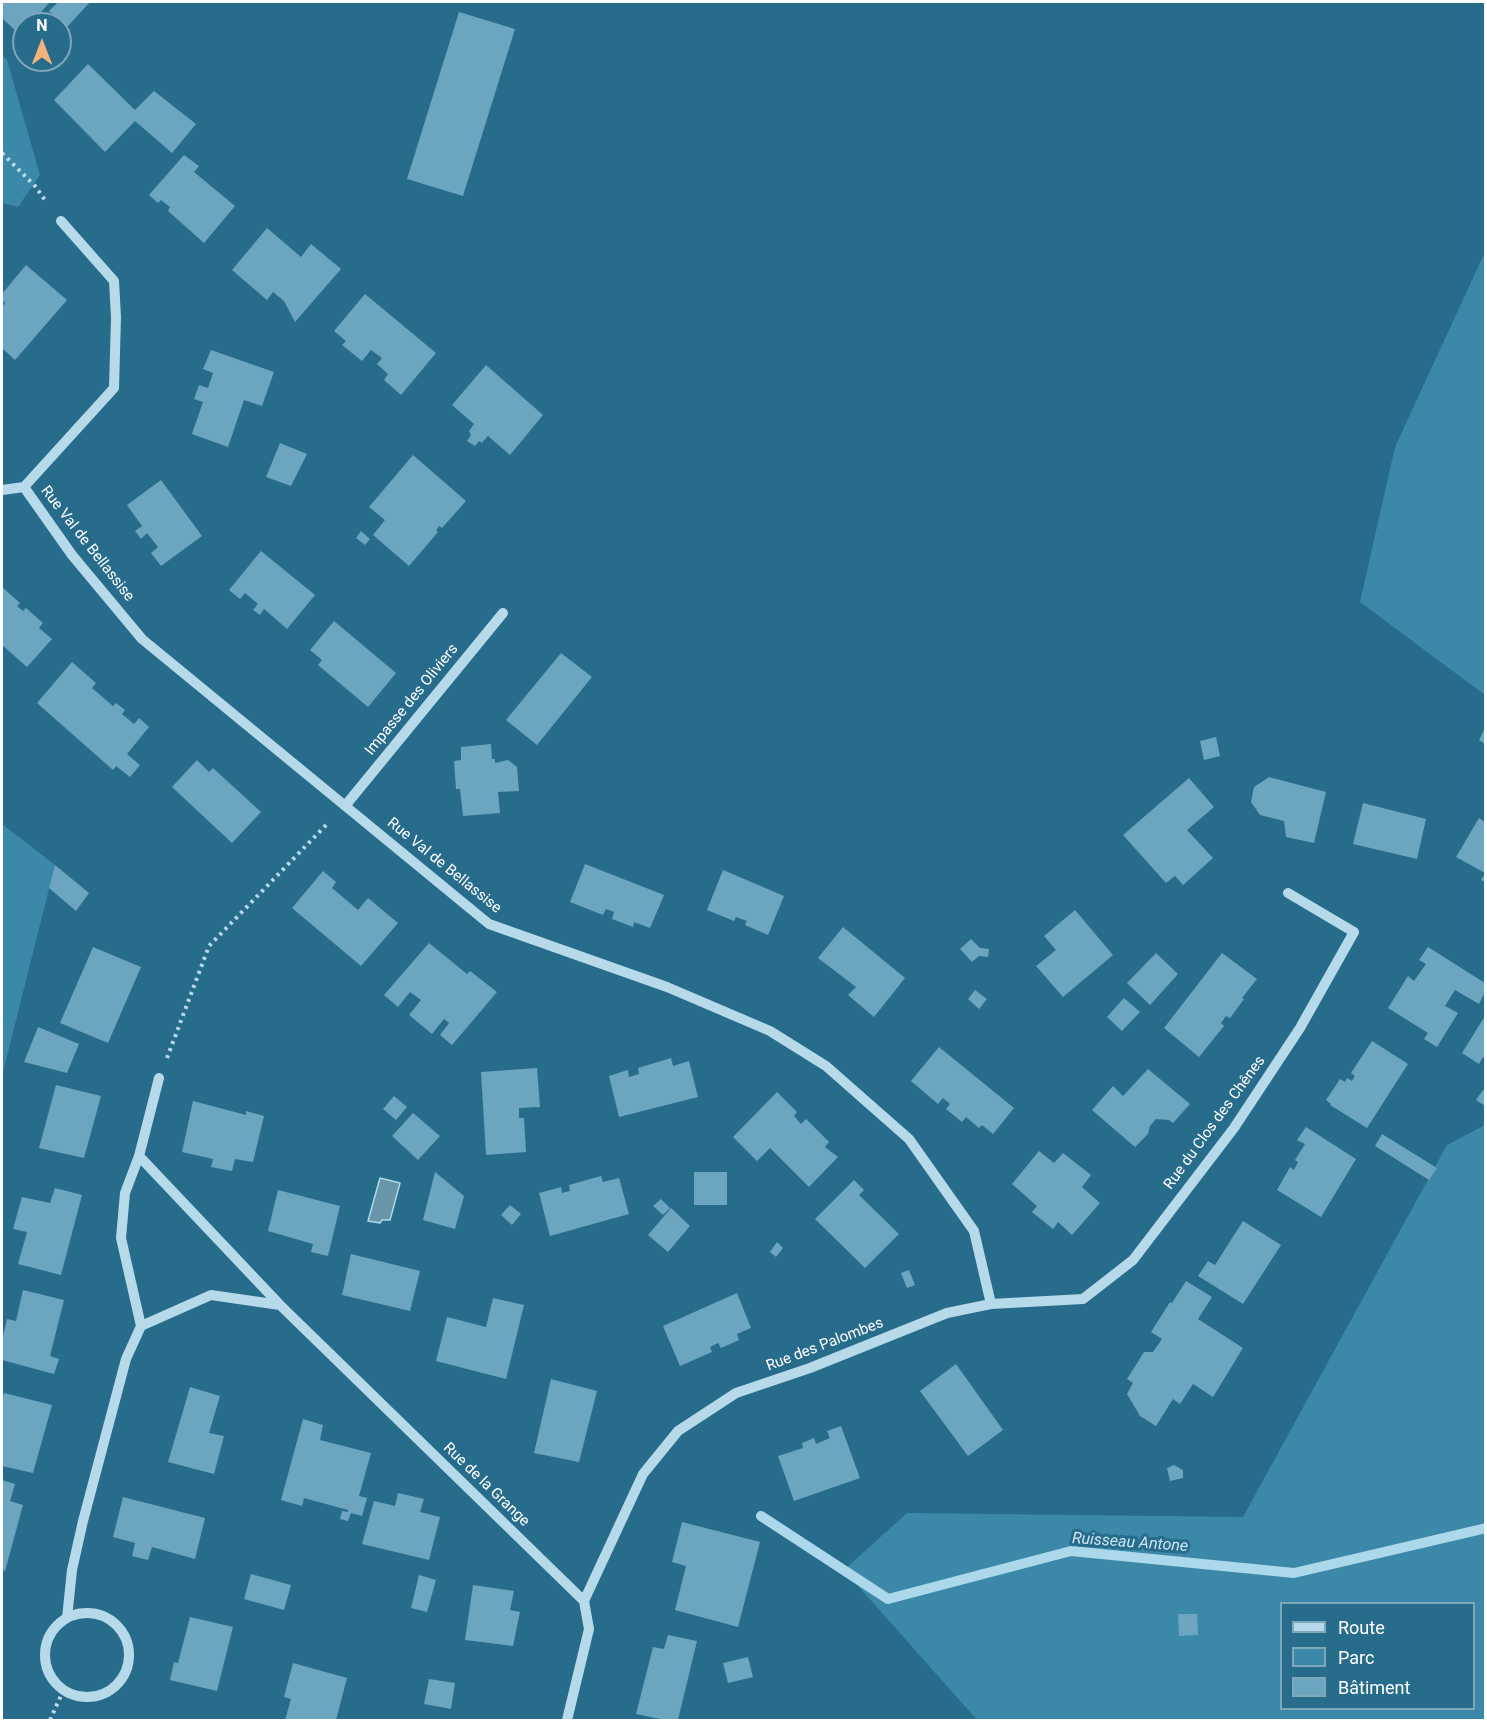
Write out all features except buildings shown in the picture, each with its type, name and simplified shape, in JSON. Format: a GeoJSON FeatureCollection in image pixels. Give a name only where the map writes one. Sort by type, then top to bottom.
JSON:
{"type":"FeatureCollection","features":[{"type":"Feature","properties":{"kind":"street"},"geometry":{"type":"LineString","coordinates":[[24,487],[114,388],[116,317],[114,281],[61,221]]}},
{"type":"Feature","properties":{"kind":"street","name":"Rue Val de Bellassise"},"geometry":{"type":"LineString","coordinates":[[2,490],[24,487],[72,555],[142,639],[489,924],[666,987],[770,1031],[826,1066],[909,1139],[968,1222],[974,1232],[991,1304]]}},
{"type":"Feature","properties":{"kind":"street","name":"Impasse des Oliviers"},"geometry":{"type":"LineString","coordinates":[[345,806],[503,613]]}},
{"type":"Feature","properties":{"kind":"street","name":"Rue du Clos des Chênes"},"geometry":{"type":"LineString","coordinates":[[991,1304],[1083,1299],[1133,1260],[1234,1128],[1300,1028],[1354,932],[1288,893]]}},
{"type":"Feature","properties":{"kind":"street"},"geometry":{"type":"LineString","coordinates":[[67,1618],[72,1570],[83,1521],[126,1359],[141,1326],[121,1238],[125,1193],[139,1156],[159,1078]]}},
{"type":"Feature","properties":{"kind":"street","name":"Rue de la Grange"},"geometry":{"type":"LineString","coordinates":[[139,1156],[280,1305],[584,1600]]}},
{"type":"Feature","properties":{"kind":"street"},"geometry":{"type":"LineString","coordinates":[[141,1326],[211,1295],[280,1305]]}},
{"type":"Feature","properties":{"kind":"street","name":"Rue des Palombes"},"geometry":{"type":"LineString","coordinates":[[584,1600],[643,1474],[678,1431],[736,1393],[810,1368],[947,1313],[991,1304]]}},
{"type":"Feature","properties":{"kind":"street"},"geometry":{"type":"LineString","coordinates":[[567,1720],[589,1629],[584,1600]]}},
{"type":"Feature","properties":{"kind":"street"},"geometry":{"type":"LineString","coordinates":[[81,1613],[107,1618],[118,1626],[129,1650],[129,1664],[116,1687],[104,1694],[91,1697],[76,1697],[63,1690],[53,1681],[46,1668],[44,1653],[55,1627],[67,1618],[81,1613]]}},
{"type":"Feature","properties":{"kind":"path"},"geometry":{"type":"LineString","coordinates":[[2,153],[34,186],[61,221]]}},
{"type":"Feature","properties":{"kind":"path"},"geometry":{"type":"LineString","coordinates":[[159,1078],[208,946],[345,806]]}},
{"type":"Feature","properties":{"kind":"path"},"geometry":{"type":"LineString","coordinates":[[50,1720],[63,1690]]}},
{"type":"Feature","properties":{"kind":"green space"},"geometry":{"type":"Polygon","coordinates":[[[2,55],[7,60],[40,175],[18,207],[2,203],[2,55]]]}},
{"type":"Feature","properties":{"kind":"green space"},"geometry":{"type":"Polygon","coordinates":[[[1485,252],[1485,695],[1360,602],[1395,447],[1485,252]]]}},
{"type":"Feature","properties":{"kind":"green space"},"geometry":{"type":"Polygon","coordinates":[[[2,824],[55,865],[2,1076],[2,824]]]}},
{"type":"Feature","properties":{"kind":"green space"},"geometry":{"type":"Polygon","coordinates":[[[1485,1125],[1485,1720],[977,1720],[844,1570],[907,1513],[1243,1517],[1447,1145],[1485,1125]]]}},
{"type":"Feature","properties":{"kind":"shaded area"},"geometry":{"type":"Polygon","coordinates":[[[380,1178],[400,1183],[390,1220],[382,1220],[380,1223],[368,1221],[380,1178]]]}},
{"type":"Feature","properties":{"kind":"waterway","name":"Ruisseau Antone"},"geometry":{"type":"LineString","coordinates":[[761,1516],[888,1599],[1071,1551],[1294,1573],[1486,1528]]}}]}
